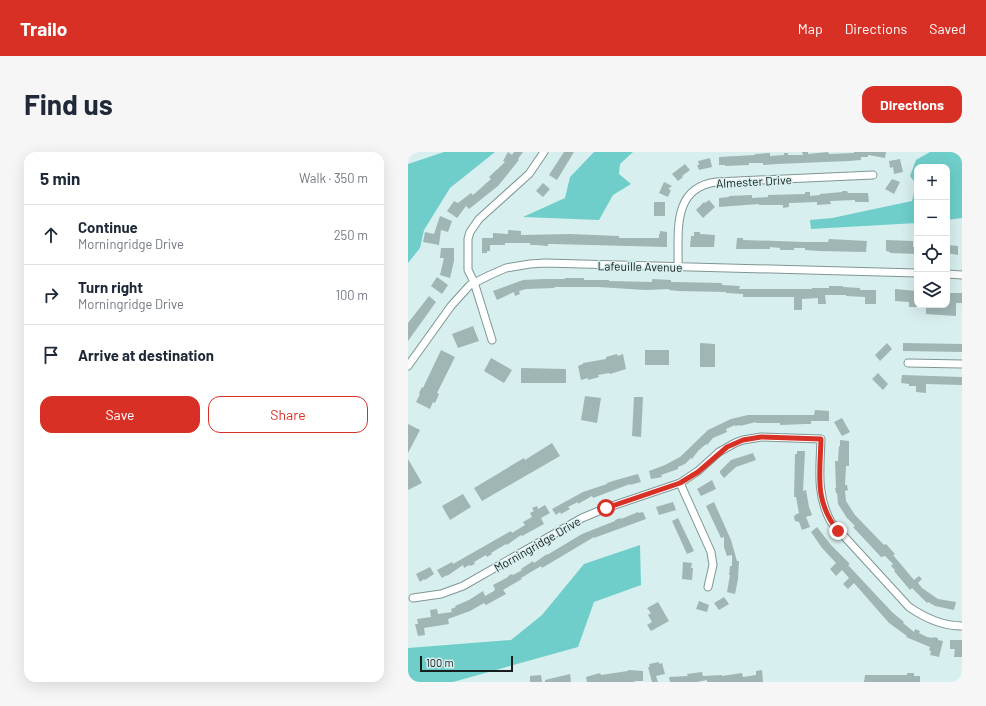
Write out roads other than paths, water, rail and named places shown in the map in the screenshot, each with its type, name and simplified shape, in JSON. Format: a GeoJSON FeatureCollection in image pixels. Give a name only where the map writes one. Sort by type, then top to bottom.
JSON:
{"type":"FeatureCollection","features":[{"type":"Feature","properties":{"kind":"street"},"geometry":{"type":"LineString","coordinates":[[492,340],[474,282],[468,270],[468,239],[473,227],[479,219],[528,174],[544,152]]}},
{"type":"Feature","properties":{"kind":"street","name":"Almester Drive"},"geometry":{"type":"LineString","coordinates":[[678,267],[680,215],[682,206],[689,195],[702,186],[716,182],[873,175]]}},
{"type":"Feature","properties":{"kind":"street","name":"Lafeuille Avenue"},"geometry":{"type":"LineString","coordinates":[[408,366],[451,306],[470,285],[506,268],[530,264],[914,273]]}},
{"type":"Feature","properties":{"kind":"street"},"geometry":{"type":"LineString","coordinates":[[950,274],[962,275]]}},
{"type":"Feature","properties":{"kind":"street"},"geometry":{"type":"LineString","coordinates":[[908,363],[962,364]]}},
{"type":"Feature","properties":{"kind":"street","name":"Morningridge Drive"},"geometry":{"type":"LineString","coordinates":[[413,598],[441,594],[463,586],[582,518],[606,508],[680,483],[698,472],[727,447],[743,440],[761,437],[821,439],[820,487],[823,507],[831,522],[909,607],[918,614],[934,621],[962,626]]}},
{"type":"Feature","properties":{"kind":"street"},"geometry":{"type":"LineString","coordinates":[[680,483],[711,552],[713,565],[708,587]]}}]}
